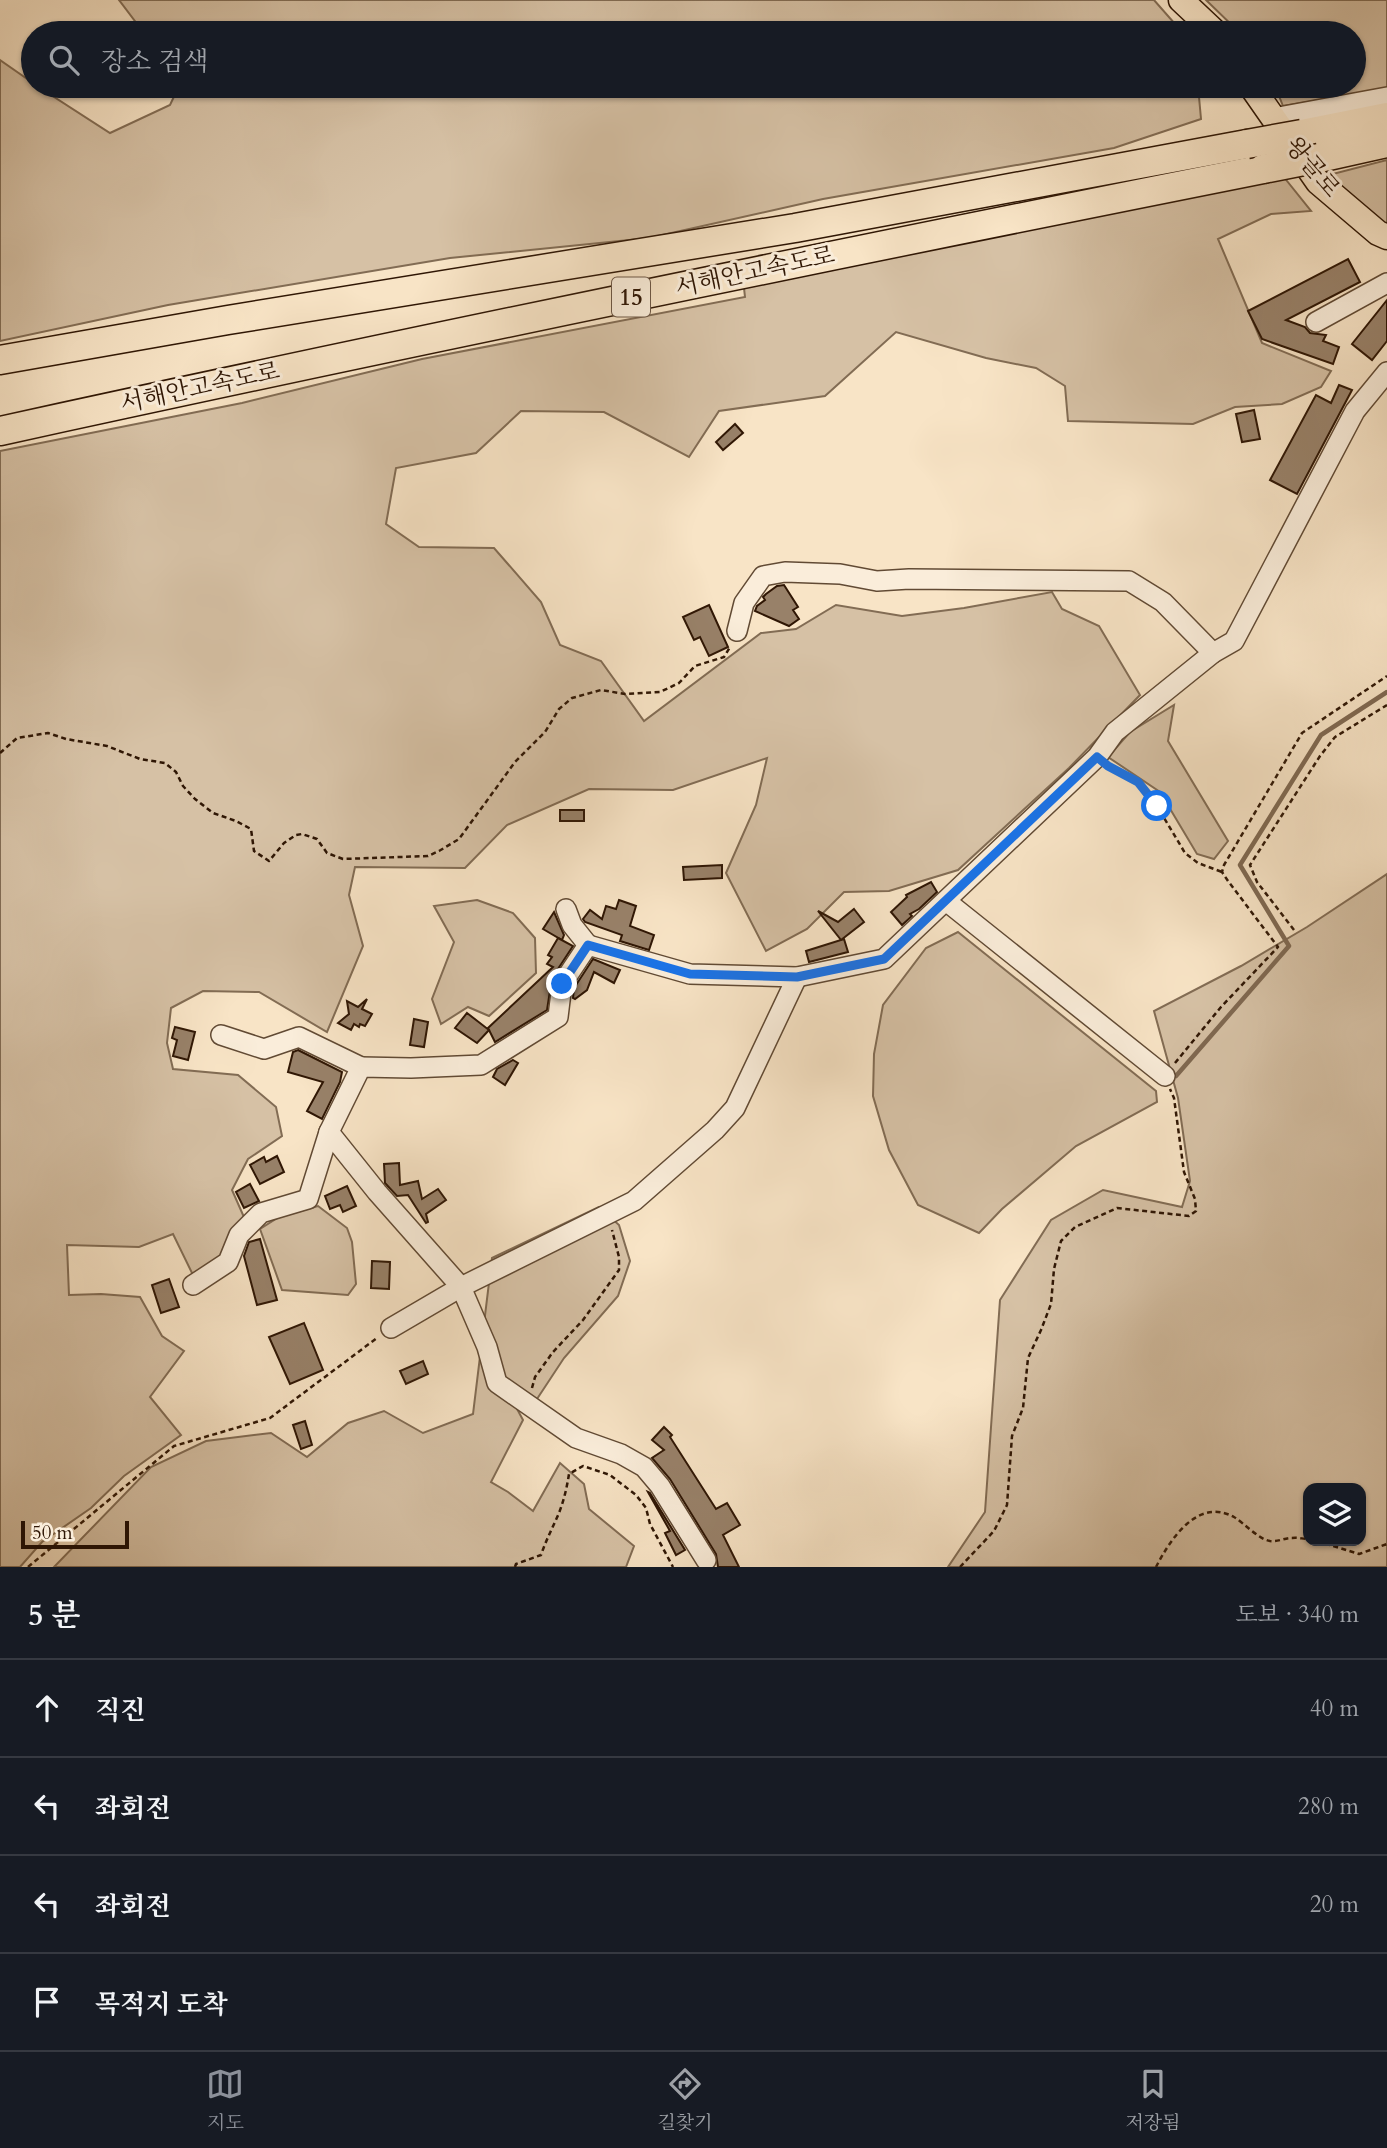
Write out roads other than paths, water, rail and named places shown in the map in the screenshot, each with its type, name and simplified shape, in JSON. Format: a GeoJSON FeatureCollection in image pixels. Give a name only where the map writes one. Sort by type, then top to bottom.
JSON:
{"type":"FeatureCollection","features":[{"type":"Feature","properties":{"kind":"highway","name":"서해안고속도로"},"geometry":{"type":"LineString","coordinates":[[0,360],[228,320],[795,228],[1387,117]]}},
{"type":"Feature","properties":{"kind":"highway","name":"서해안고속도로"},"geometry":{"type":"LineString","coordinates":[[0,431],[796,262],[1387,143]]}},
{"type":"Feature","properties":{"kind":"main road"},"geometry":{"type":"LineString","coordinates":[[1181,0],[1203,21]]}},
{"type":"Feature","properties":{"kind":"main road","name":"왕골로"},"geometry":{"type":"LineString","coordinates":[[1259,98],[1318,182],[1378,233],[1387,237]]}},
{"type":"Feature","properties":{"kind":"street"},"geometry":{"type":"LineString","coordinates":[[1273,118],[1387,97]]}},
{"type":"Feature","properties":{"kind":"street"},"geometry":{"type":"LineString","coordinates":[[1315,322],[1387,283]]}},
{"type":"Feature","properties":{"kind":"street"},"geometry":{"type":"LineString","coordinates":[[566,909],[572,925],[588,945],[690,974],[797,977],[884,959],[1097,757],[1115,733],[1213,653],[1234,641],[1355,411],[1387,372]]}},
{"type":"Feature","properties":{"kind":"street"},"geometry":{"type":"LineString","coordinates":[[737,631],[744,603],[763,576],[785,572],[840,574],[877,581],[1129,581],[1163,602],[1213,653]]}},
{"type":"Feature","properties":{"kind":"street"},"geometry":{"type":"LineString","coordinates":[[946,901],[1165,1076]]}},
{"type":"Feature","properties":{"kind":"street"},"geometry":{"type":"LineString","coordinates":[[221,1035],[264,1049],[299,1037],[361,1067],[481,1065],[558,1017],[562,984],[588,945]]}},
{"type":"Feature","properties":{"kind":"street"},"geometry":{"type":"LineString","coordinates":[[391,1328],[461,1287],[635,1201],[735,1108],[797,977]]}},
{"type":"Feature","properties":{"kind":"street"},"geometry":{"type":"LineString","coordinates":[[193,1285],[228,1262],[239,1235],[261,1213],[308,1199],[329,1132],[361,1067]]}},
{"type":"Feature","properties":{"kind":"street"},"geometry":{"type":"LineString","coordinates":[[329,1132],[377,1192],[461,1287],[487,1347],[497,1383],[576,1438],[621,1454],[644,1468],[660,1486],[706,1560]]}},
{"type":"Feature","properties":{"kind":"waterway"},"geometry":{"type":"LineString","coordinates":[[1176,1076],[1289,946],[1240,865],[1321,735],[1387,692]]}}]}
